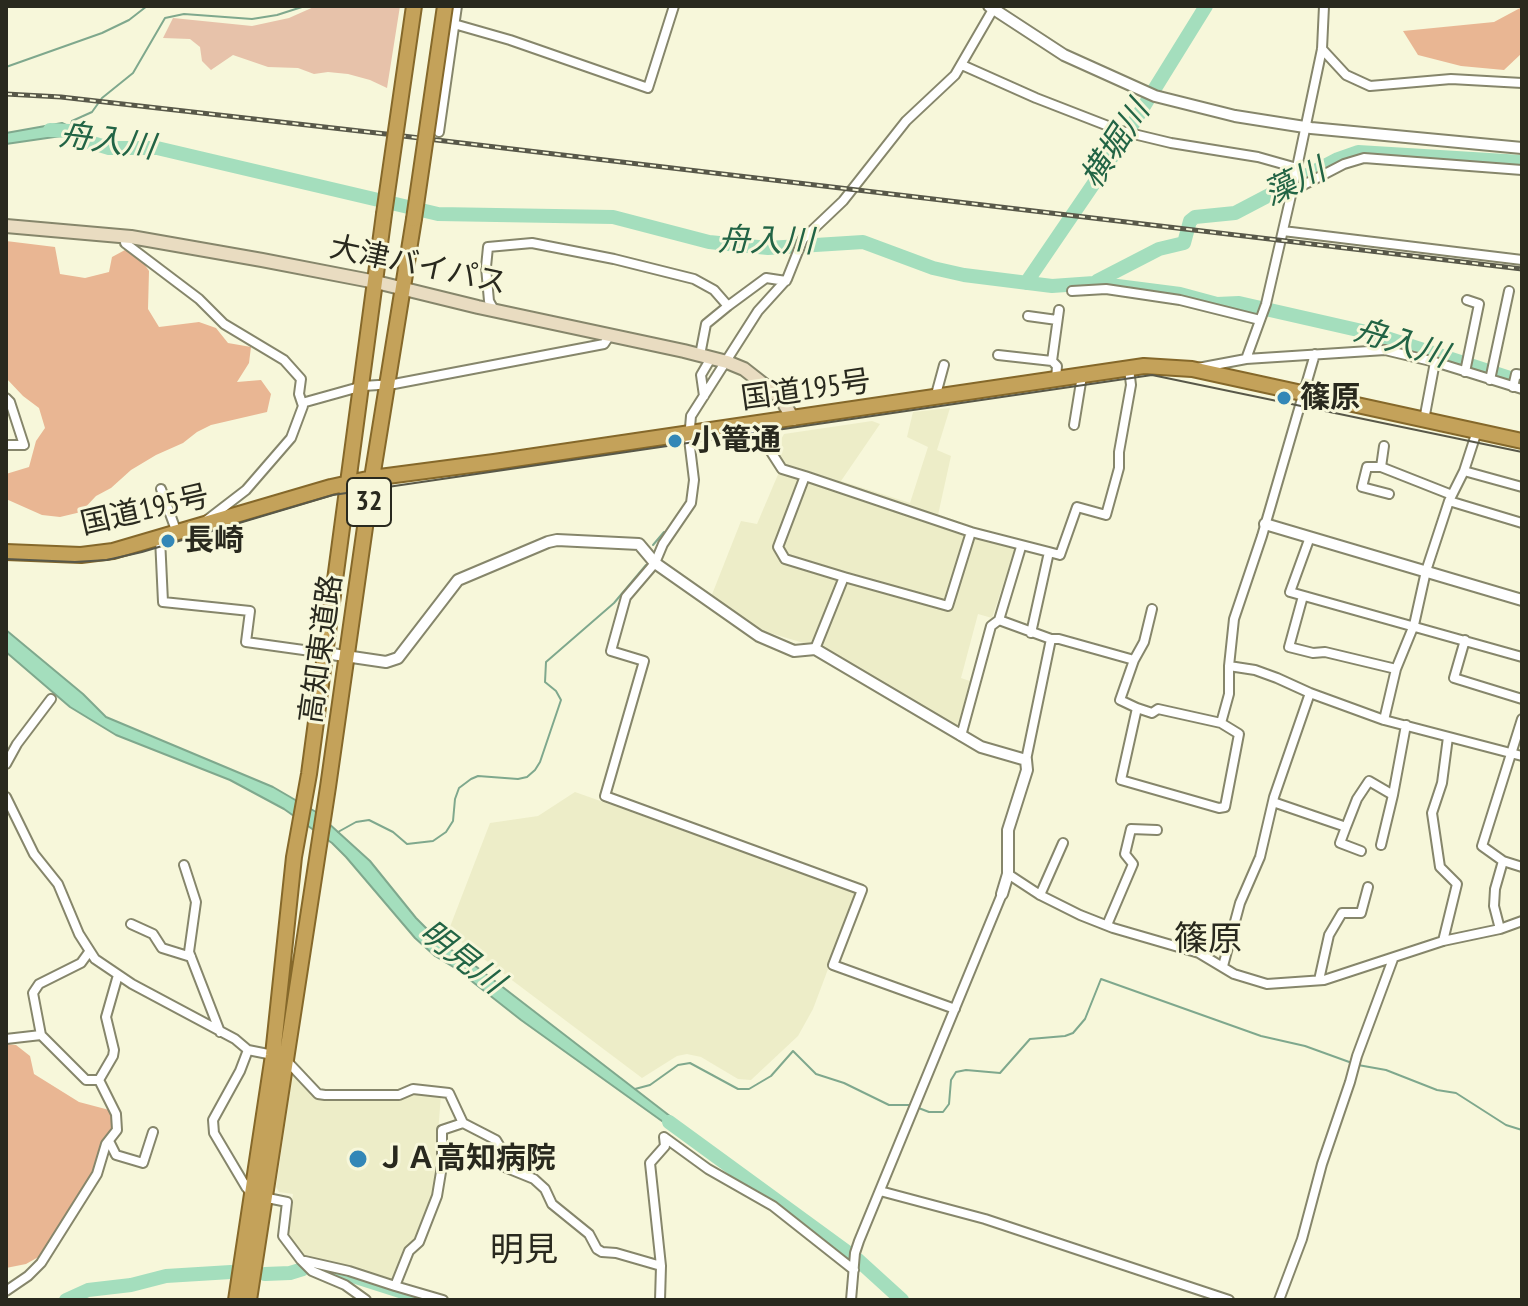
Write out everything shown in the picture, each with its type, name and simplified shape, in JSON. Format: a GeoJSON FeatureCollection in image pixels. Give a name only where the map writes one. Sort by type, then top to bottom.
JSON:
{"type":"FeatureCollection","features":[{"type":"Feature","properties":{"kind":"highway","name":"高知東道路"},"geometry":{"type":"LineString","coordinates":[[279,1057],[294,857],[309,774],[414,6]]}},
{"type":"Feature","properties":{"kind":"highway","name":"高知東道路"},"geometry":{"type":"LineString","coordinates":[[236,1300],[258,1196],[279,1057],[319,844],[445,6]]}},
{"type":"Feature","properties":{"kind":"highway","name":"国道195号"},"geometry":{"type":"LineString","coordinates":[[6,552],[81,555],[122,550],[372,478],[1166,366],[1192,369],[1522,441]]}},
{"type":"Feature","properties":{"kind":"highway","name":"高知東道路"},"geometry":{"type":"LineString","coordinates":[[249,1300],[258,1196]]}},
{"type":"Feature","properties":{"kind":"main road","name":"大津バイパス"},"geometry":{"type":"LineString","coordinates":[[6,226],[126,237],[376,282],[705,356],[727,362],[765,383],[781,398],[793,419]]}},
{"type":"Feature","properties":{"kind":"street"},"geometry":{"type":"LineString","coordinates":[[439,132],[457,6]]}},
{"type":"Feature","properties":{"kind":"street"},"geometry":{"type":"LineString","coordinates":[[454,24],[648,88],[674,6]]}},
{"type":"Feature","properties":{"kind":"street"},"geometry":{"type":"LineString","coordinates":[[1246,359],[1265,307],[1293,189],[1322,49],[1324,6]]}},
{"type":"Feature","properties":{"kind":"street"},"geometry":{"type":"LineString","coordinates":[[955,1009],[833,965],[862,890],[605,796],[644,661],[611,651],[626,597],[655,563],[663,544],[691,503],[694,480],[689,434],[691,416],[758,311],[786,281],[803,239],[843,201],[906,121],[962,65],[992,7],[1064,55],[1150,94],[1235,116],[1304,127],[1522,148]]}},
{"type":"Feature","properties":{"kind":"street"},"geometry":{"type":"LineString","coordinates":[[1322,49],[1346,75],[1370,86],[1473,79],[1522,83]]}},
{"type":"Feature","properties":{"kind":"street"},"geometry":{"type":"LineString","coordinates":[[962,65],[1036,98],[1129,133],[1258,157],[1296,173]]}},
{"type":"Feature","properties":{"kind":"street"},"geometry":{"type":"LineString","coordinates":[[1293,189],[1344,164],[1364,158],[1522,170]]}},
{"type":"Feature","properties":{"kind":"street"},"geometry":{"type":"LineString","coordinates":[[1283,231],[1522,260]]}},
{"type":"Feature","properties":{"kind":"street"},"geometry":{"type":"LineString","coordinates":[[126,237],[125,243],[199,299],[224,324],[284,360],[301,379],[300,418],[291,438],[246,490],[203,525]]}},
{"type":"Feature","properties":{"kind":"street"},"geometry":{"type":"LineString","coordinates":[[494,310],[489,301],[488,247],[532,243],[694,279],[714,290],[728,306]]}},
{"type":"Feature","properties":{"kind":"street"},"geometry":{"type":"LineString","coordinates":[[704,396],[701,375],[706,324],[766,278],[776,277],[786,281]]}},
{"type":"Feature","properties":{"kind":"street"},"geometry":{"type":"LineString","coordinates":[[1072,291],[1106,289],[1165,298],[1260,320]]}},
{"type":"Feature","properties":{"kind":"street"},"geometry":{"type":"LineString","coordinates":[[1490,380],[1509,291]]}},
{"type":"Feature","properties":{"kind":"street"},"geometry":{"type":"LineString","coordinates":[[1465,372],[1479,304],[1467,300]]}},
{"type":"Feature","properties":{"kind":"street"},"geometry":{"type":"LineString","coordinates":[[1028,316],[1058,315],[1052,361]]}},
{"type":"Feature","properties":{"kind":"street"},"geometry":{"type":"LineString","coordinates":[[302,403],[363,386],[387,385],[604,344],[610,335]]}},
{"type":"Feature","properties":{"kind":"street"},"geometry":{"type":"LineString","coordinates":[[1192,369],[1246,359],[1385,350],[1518,388],[1516,374],[1522,375]]}},
{"type":"Feature","properties":{"kind":"street"},"geometry":{"type":"LineString","coordinates":[[1221,723],[1229,694],[1234,619],[1315,354]]}},
{"type":"Feature","properties":{"kind":"street"},"geometry":{"type":"LineString","coordinates":[[998,355],[1052,361],[1057,366],[1056,380]]}},
{"type":"Feature","properties":{"kind":"street"},"geometry":{"type":"LineString","coordinates":[[1424,420],[1435,362]]}},
{"type":"Feature","properties":{"kind":"street"},"geometry":{"type":"LineString","coordinates":[[935,398],[944,365]]}},
{"type":"Feature","properties":{"kind":"street"},"geometry":{"type":"LineString","coordinates":[[747,426],[764,441],[782,469],[971,532],[1060,555],[1077,507],[1106,515],[1119,468],[1131,385],[1129,369]]}},
{"type":"Feature","properties":{"kind":"street"},"geometry":{"type":"LineString","coordinates":[[1074,425],[1082,376]]}},
{"type":"Feature","properties":{"kind":"street"},"geometry":{"type":"LineString","coordinates":[[6,445],[24,445],[7,401]]}},
{"type":"Feature","properties":{"kind":"street"},"geometry":{"type":"LineString","coordinates":[[1384,720],[1396,669],[1414,625],[1426,571],[1477,431]]}},
{"type":"Feature","properties":{"kind":"street"},"geometry":{"type":"LineString","coordinates":[[1381,467],[1384,446]]}},
{"type":"Feature","properties":{"kind":"street"},"geometry":{"type":"LineString","coordinates":[[1389,494],[1362,487],[1367,467],[1381,467],[1451,498],[1522,523]]}},
{"type":"Feature","properties":{"kind":"street"},"geometry":{"type":"LineString","coordinates":[[1464,471],[1522,487]]}},
{"type":"Feature","properties":{"kind":"street"},"geometry":{"type":"LineString","coordinates":[[805,476],[778,547],[785,559],[948,606],[971,532]]}},
{"type":"Feature","properties":{"kind":"street"},"geometry":{"type":"LineString","coordinates":[[161,489],[177,533]]}},
{"type":"Feature","properties":{"kind":"street"},"geometry":{"type":"LineString","coordinates":[[1265,524],[1522,600]]}},
{"type":"Feature","properties":{"kind":"street"},"geometry":{"type":"LineString","coordinates":[[1310,537],[1290,592],[1522,657]]}},
{"type":"Feature","properties":{"kind":"street"},"geometry":{"type":"LineString","coordinates":[[160,538],[163,602],[250,611],[246,642],[386,662],[398,658],[458,580],[557,540],[639,544],[655,563],[759,636],[794,651],[815,649],[981,747],[1026,760]]}},
{"type":"Feature","properties":{"kind":"street"},"geometry":{"type":"LineString","coordinates":[[961,736],[991,626],[999,620],[1021,547]]}},
{"type":"Feature","properties":{"kind":"street"},"geometry":{"type":"LineString","coordinates":[[1031,633],[1049,552]]}},
{"type":"Feature","properties":{"kind":"street"},"geometry":{"type":"LineString","coordinates":[[815,649],[844,577]]}},
{"type":"Feature","properties":{"kind":"street"},"geometry":{"type":"LineString","coordinates":[[1303,596],[1289,647],[1396,669]]}},
{"type":"Feature","properties":{"kind":"street"},"geometry":{"type":"LineString","coordinates":[[1137,708],[1121,780],[1219,808],[1227,804],[1239,734],[1221,723],[1158,709],[1152,713],[1120,700],[1144,642],[1152,609]]}},
{"type":"Feature","properties":{"kind":"street"},"geometry":{"type":"LineString","coordinates":[[999,620],[1051,639],[1134,660]]}},
{"type":"Feature","properties":{"kind":"street"},"geometry":{"type":"LineString","coordinates":[[851,1300],[855,1253],[1002,894],[1008,874],[1008,830],[1027,770],[1026,760],[1051,639]]}},
{"type":"Feature","properties":{"kind":"street"},"geometry":{"type":"LineString","coordinates":[[1465,640],[1454,678],[1522,699]]}},
{"type":"Feature","properties":{"kind":"street"},"geometry":{"type":"LineString","coordinates":[[1229,666],[1255,670],[1384,720],[1522,756]]}},
{"type":"Feature","properties":{"kind":"street"},"geometry":{"type":"LineString","coordinates":[[1223,966],[1240,903],[1265,842],[1273,802],[1310,693]]}},
{"type":"Feature","properties":{"kind":"street"},"geometry":{"type":"LineString","coordinates":[[6,764],[51,699]]}},
{"type":"Feature","properties":{"kind":"street"},"geometry":{"type":"LineString","coordinates":[[1522,719],[1482,846],[1503,861],[1522,867]]}},
{"type":"Feature","properties":{"kind":"street"},"geometry":{"type":"LineString","coordinates":[[1381,845],[1406,725]]}},
{"type":"Feature","properties":{"kind":"street"},"geometry":{"type":"LineString","coordinates":[[1443,941],[1457,884],[1440,867],[1432,813],[1442,783],[1448,737]]}},
{"type":"Feature","properties":{"kind":"street"},"geometry":{"type":"LineString","coordinates":[[1361,851],[1340,843],[1357,799],[1369,781],[1393,795]]}},
{"type":"Feature","properties":{"kind":"street"},"geometry":{"type":"LineString","coordinates":[[6,797],[34,854],[58,884],[95,959],[118,975],[235,1039],[248,1050],[279,1057],[295,1067],[318,1094],[399,1095],[413,1089],[449,1093],[463,1123],[496,1140],[499,1163],[534,1179],[545,1189],[552,1204],[589,1234],[602,1252],[661,1266]]}},
{"type":"Feature","properties":{"kind":"street"},"geometry":{"type":"LineString","coordinates":[[1273,802],[1346,827]]}},
{"type":"Feature","properties":{"kind":"street"},"geometry":{"type":"LineString","coordinates":[[1107,925],[1133,864],[1125,854],[1131,829],[1157,830]]}},
{"type":"Feature","properties":{"kind":"street"},"geometry":{"type":"LineString","coordinates":[[1040,895],[1063,843]]}},
{"type":"Feature","properties":{"kind":"street"},"geometry":{"type":"LineString","coordinates":[[1500,929],[1494,906],[1503,861]]}},
{"type":"Feature","properties":{"kind":"street"},"geometry":{"type":"LineString","coordinates":[[184,865],[196,902],[189,952],[220,1033]]}},
{"type":"Feature","properties":{"kind":"street"},"geometry":{"type":"LineString","coordinates":[[1008,874],[1040,895],[1107,925],[1199,953],[1234,974],[1267,984],[1319,980],[1443,941],[1522,921]]}},
{"type":"Feature","properties":{"kind":"street"},"geometry":{"type":"LineString","coordinates":[[1319,980],[1329,935],[1342,913],[1361,913],[1368,887]]}},
{"type":"Feature","properties":{"kind":"street"},"geometry":{"type":"LineString","coordinates":[[131,924],[153,934],[162,948],[191,957]]}},
{"type":"Feature","properties":{"kind":"street"},"geometry":{"type":"LineString","coordinates":[[89,952],[81,963],[39,984],[33,993],[41,1035],[86,1080],[99,1080]]}},
{"type":"Feature","properties":{"kind":"street"},"geometry":{"type":"LineString","coordinates":[[1279,1300],[1302,1239],[1322,1164],[1355,1063],[1393,959]]}},
{"type":"Feature","properties":{"kind":"street"},"geometry":{"type":"LineString","coordinates":[[99,1080],[114,1050],[106,1017],[118,975]]}},
{"type":"Feature","properties":{"kind":"street"},"geometry":{"type":"LineString","coordinates":[[6,1039],[41,1035]]}},
{"type":"Feature","properties":{"kind":"street"},"geometry":{"type":"LineString","coordinates":[[248,1050],[213,1120],[214,1133],[223,1152],[258,1196],[287,1202],[283,1236],[301,1260],[312,1271],[345,1285],[366,1300]]}},
{"type":"Feature","properties":{"kind":"street"},"geometry":{"type":"LineString","coordinates":[[6,1291],[41,1263],[97,1174],[109,1141],[117,1130],[116,1114],[99,1080]]}},
{"type":"Feature","properties":{"kind":"street"},"geometry":{"type":"LineString","coordinates":[[395,1286],[409,1251],[419,1242],[437,1196],[442,1166],[442,1130],[463,1123]]}},
{"type":"Feature","properties":{"kind":"street"},"geometry":{"type":"LineString","coordinates":[[109,1141],[116,1155],[143,1163],[153,1132]]}},
{"type":"Feature","properties":{"kind":"street"},"geometry":{"type":"LineString","coordinates":[[660,1300],[661,1266],[650,1163],[665,1146],[664,1137],[708,1169],[773,1206],[854,1267]]}},
{"type":"Feature","properties":{"kind":"street"},"geometry":{"type":"LineString","coordinates":[[880,1191],[985,1219],[1229,1300]]}},
{"type":"Feature","properties":{"kind":"street"},"geometry":{"type":"LineString","coordinates":[[301,1260],[349,1271],[443,1300]]}},
{"type":"Feature","properties":{"kind":"shaded area"},"geometry":{"type":"Polygon","coordinates":[[[316,6],[400,6],[387,88],[348,74],[314,74],[298,68],[268,67],[233,55],[211,70],[202,61],[200,47],[190,39],[163,38],[173,18],[252,26],[289,18],[316,6]]]}},
{"type":"Feature","properties":{"kind":"shaded area"},"geometry":{"type":"Polygon","coordinates":[[[1522,7],[1522,53],[1504,70],[1461,66],[1418,55],[1403,31],[1494,22],[1522,7]]]}},
{"type":"Feature","properties":{"kind":"shaded area"},"geometry":{"type":"Polygon","coordinates":[[[6,241],[55,247],[60,274],[85,278],[109,272],[112,257],[125,250],[141,259],[149,271],[148,309],[159,327],[199,322],[216,328],[228,343],[251,347],[249,363],[237,382],[261,380],[271,394],[267,412],[211,425],[197,432],[183,443],[131,470],[111,488],[96,496],[81,512],[60,517],[42,515],[6,499],[6,474],[29,467],[36,441],[45,428],[39,408],[6,378],[6,241]]]}},
{"type":"Feature","properties":{"kind":"shaded area"},"geometry":{"type":"Polygon","coordinates":[[[950,408],[937,450],[951,456],[936,524],[1015,549],[992,618],[978,614],[961,678],[970,681],[958,726],[827,650],[760,630],[711,597],[741,521],[757,524],[782,465],[775,450],[784,434],[872,421],[880,424],[841,481],[910,503],[928,447],[907,437],[913,412],[950,408]]]}},
{"type":"Feature","properties":{"kind":"shaded area"},"geometry":{"type":"Polygon","coordinates":[[[575,792],[857,892],[813,1009],[798,1036],[751,1080],[738,1079],[701,1057],[687,1054],[677,1056],[642,1078],[448,932],[490,823],[538,816],[575,792]]]}},
{"type":"Feature","properties":{"kind":"shaded area"},"geometry":{"type":"Polygon","coordinates":[[[6,1044],[16,1045],[30,1056],[34,1074],[79,1102],[113,1111],[112,1129],[102,1144],[92,1177],[42,1255],[26,1264],[6,1268],[6,1044]]]}},
{"type":"Feature","properties":{"kind":"shaded area","name":"ＪＡ高知病院"},"geometry":{"type":"Polygon","coordinates":[[[293,1070],[318,1098],[416,1092],[441,1095],[433,1196],[414,1242],[408,1247],[392,1280],[302,1256],[286,1235],[293,1194],[279,1192],[276,1187],[293,1070]]]}},
{"type":"Feature","properties":{"kind":"water"},"geometry":{"type":"Polygon","coordinates":[[[62,123],[68,126],[68,135],[6,144],[6,133],[62,123]]]}},
{"type":"Feature","properties":{"kind":"water"},"geometry":{"type":"Polygon","coordinates":[[[6,630],[106,717],[273,787],[316,812],[370,861],[416,918],[443,945],[465,958],[688,1130],[680,1134],[435,956],[415,938],[332,843],[284,809],[230,780],[116,735],[70,707],[6,652],[6,630]]]}},
{"type":"Feature","properties":{"kind":"waterway"},"geometry":{"type":"LineString","coordinates":[[6,67],[102,33],[129,20],[147,6]]}},
{"type":"Feature","properties":{"kind":"waterway"},"geometry":{"type":"LineString","coordinates":[[69,131],[72,121],[92,112],[102,98],[133,73],[165,18],[184,14],[252,19],[305,6]]}},
{"type":"Feature","properties":{"kind":"waterway","name":"横堀川"},"geometry":{"type":"LineString","coordinates":[[1026,283],[1118,148],[1206,6]]}},
{"type":"Feature","properties":{"kind":"waterway","name":"舟入川"},"geometry":{"type":"LineString","coordinates":[[50,130],[69,131],[109,148],[157,148],[438,214],[613,217],[709,242],[768,248],[863,242],[933,268],[964,275],[1052,286],[1094,283],[1180,294],[1217,304],[1239,303],[1371,333],[1522,382]]}},
{"type":"Feature","properties":{"kind":"waterway","name":"藻川"},"geometry":{"type":"LineString","coordinates":[[1097,281],[1159,249],[1184,243],[1190,221],[1195,217],[1235,213],[1338,159],[1358,152],[1522,162]]}},
{"type":"Feature","properties":{"kind":"waterway"},"geometry":{"type":"LineString","coordinates":[[653,545],[664,532]]}},
{"type":"Feature","properties":{"kind":"waterway"},"geometry":{"type":"LineString","coordinates":[[338,832],[356,822],[369,820],[393,832],[407,844],[433,841],[446,832],[453,821],[459,788],[471,779],[478,776],[527,777],[540,762],[561,700],[545,682],[546,662],[614,603],[646,565]]}},
{"type":"Feature","properties":{"kind":"waterway"},"geometry":{"type":"LineString","coordinates":[[916,1107],[929,1112],[943,1112],[949,1104],[951,1080],[956,1072],[1000,1073],[1030,1039],[1073,1033],[1085,1019],[1101,979],[1261,1036],[1305,1046],[1352,1063]]}},
{"type":"Feature","properties":{"kind":"waterway"},"geometry":{"type":"LineString","coordinates":[[635,1089],[650,1085],[678,1065],[690,1063],[738,1089],[749,1089],[771,1076],[793,1051],[816,1074],[844,1083],[889,1105],[910,1105]]}},
{"type":"Feature","properties":{"kind":"waterway"},"geometry":{"type":"LineString","coordinates":[[1358,1065],[1386,1070],[1437,1090],[1456,1093],[1506,1125],[1522,1130]]}},
{"type":"Feature","properties":{"kind":"waterway","name":"明見川"},"geometry":{"type":"LineString","coordinates":[[669,1122],[858,1260],[902,1300]]}},
{"type":"Feature","properties":{"kind":"waterway"},"geometry":{"type":"LineString","coordinates":[[265,1274],[303,1269]]}},
{"type":"Feature","properties":{"kind":"waterway"},"geometry":{"type":"LineString","coordinates":[[66,1300],[88,1290],[131,1285],[166,1276],[231,1272]]}},
{"type":"Feature","properties":{"kind":"waterway"},"geometry":{"type":"LineString","coordinates":[[331,1272],[428,1300]]}},
{"type":"Feature","properties":{"kind":"tram line"},"geometry":{"type":"LineString","coordinates":[[6,559],[107,560],[333,495],[1152,375],[1522,452]]}},
{"type":"Feature","properties":{"kind":"railway"},"geometry":{"type":"LineString","coordinates":[[6,94],[61,97],[386,134],[1522,269]]}},
{"type":"Feature","properties":{"kind":"place","name":"篠原"},"geometry":{"type":"Point","coordinates":[1284,398]}},
{"type":"Feature","properties":{"kind":"place","name":"小篭通"},"geometry":{"type":"Point","coordinates":[675,441]}},
{"type":"Feature","properties":{"kind":"place","name":"長崎"},"geometry":{"type":"Point","coordinates":[168,541]}},
{"type":"Feature","properties":{"kind":"place","name":"ＪＡ高知病院"},"geometry":{"type":"Point","coordinates":[358,1159]}},
{"type":"Feature","properties":{"kind":"district","name":"篠原"},"geometry":{"type":"Point","coordinates":[1208,940]}},
{"type":"Feature","properties":{"kind":"district","name":"明見"},"geometry":{"type":"Point","coordinates":[524,1251]}}]}
